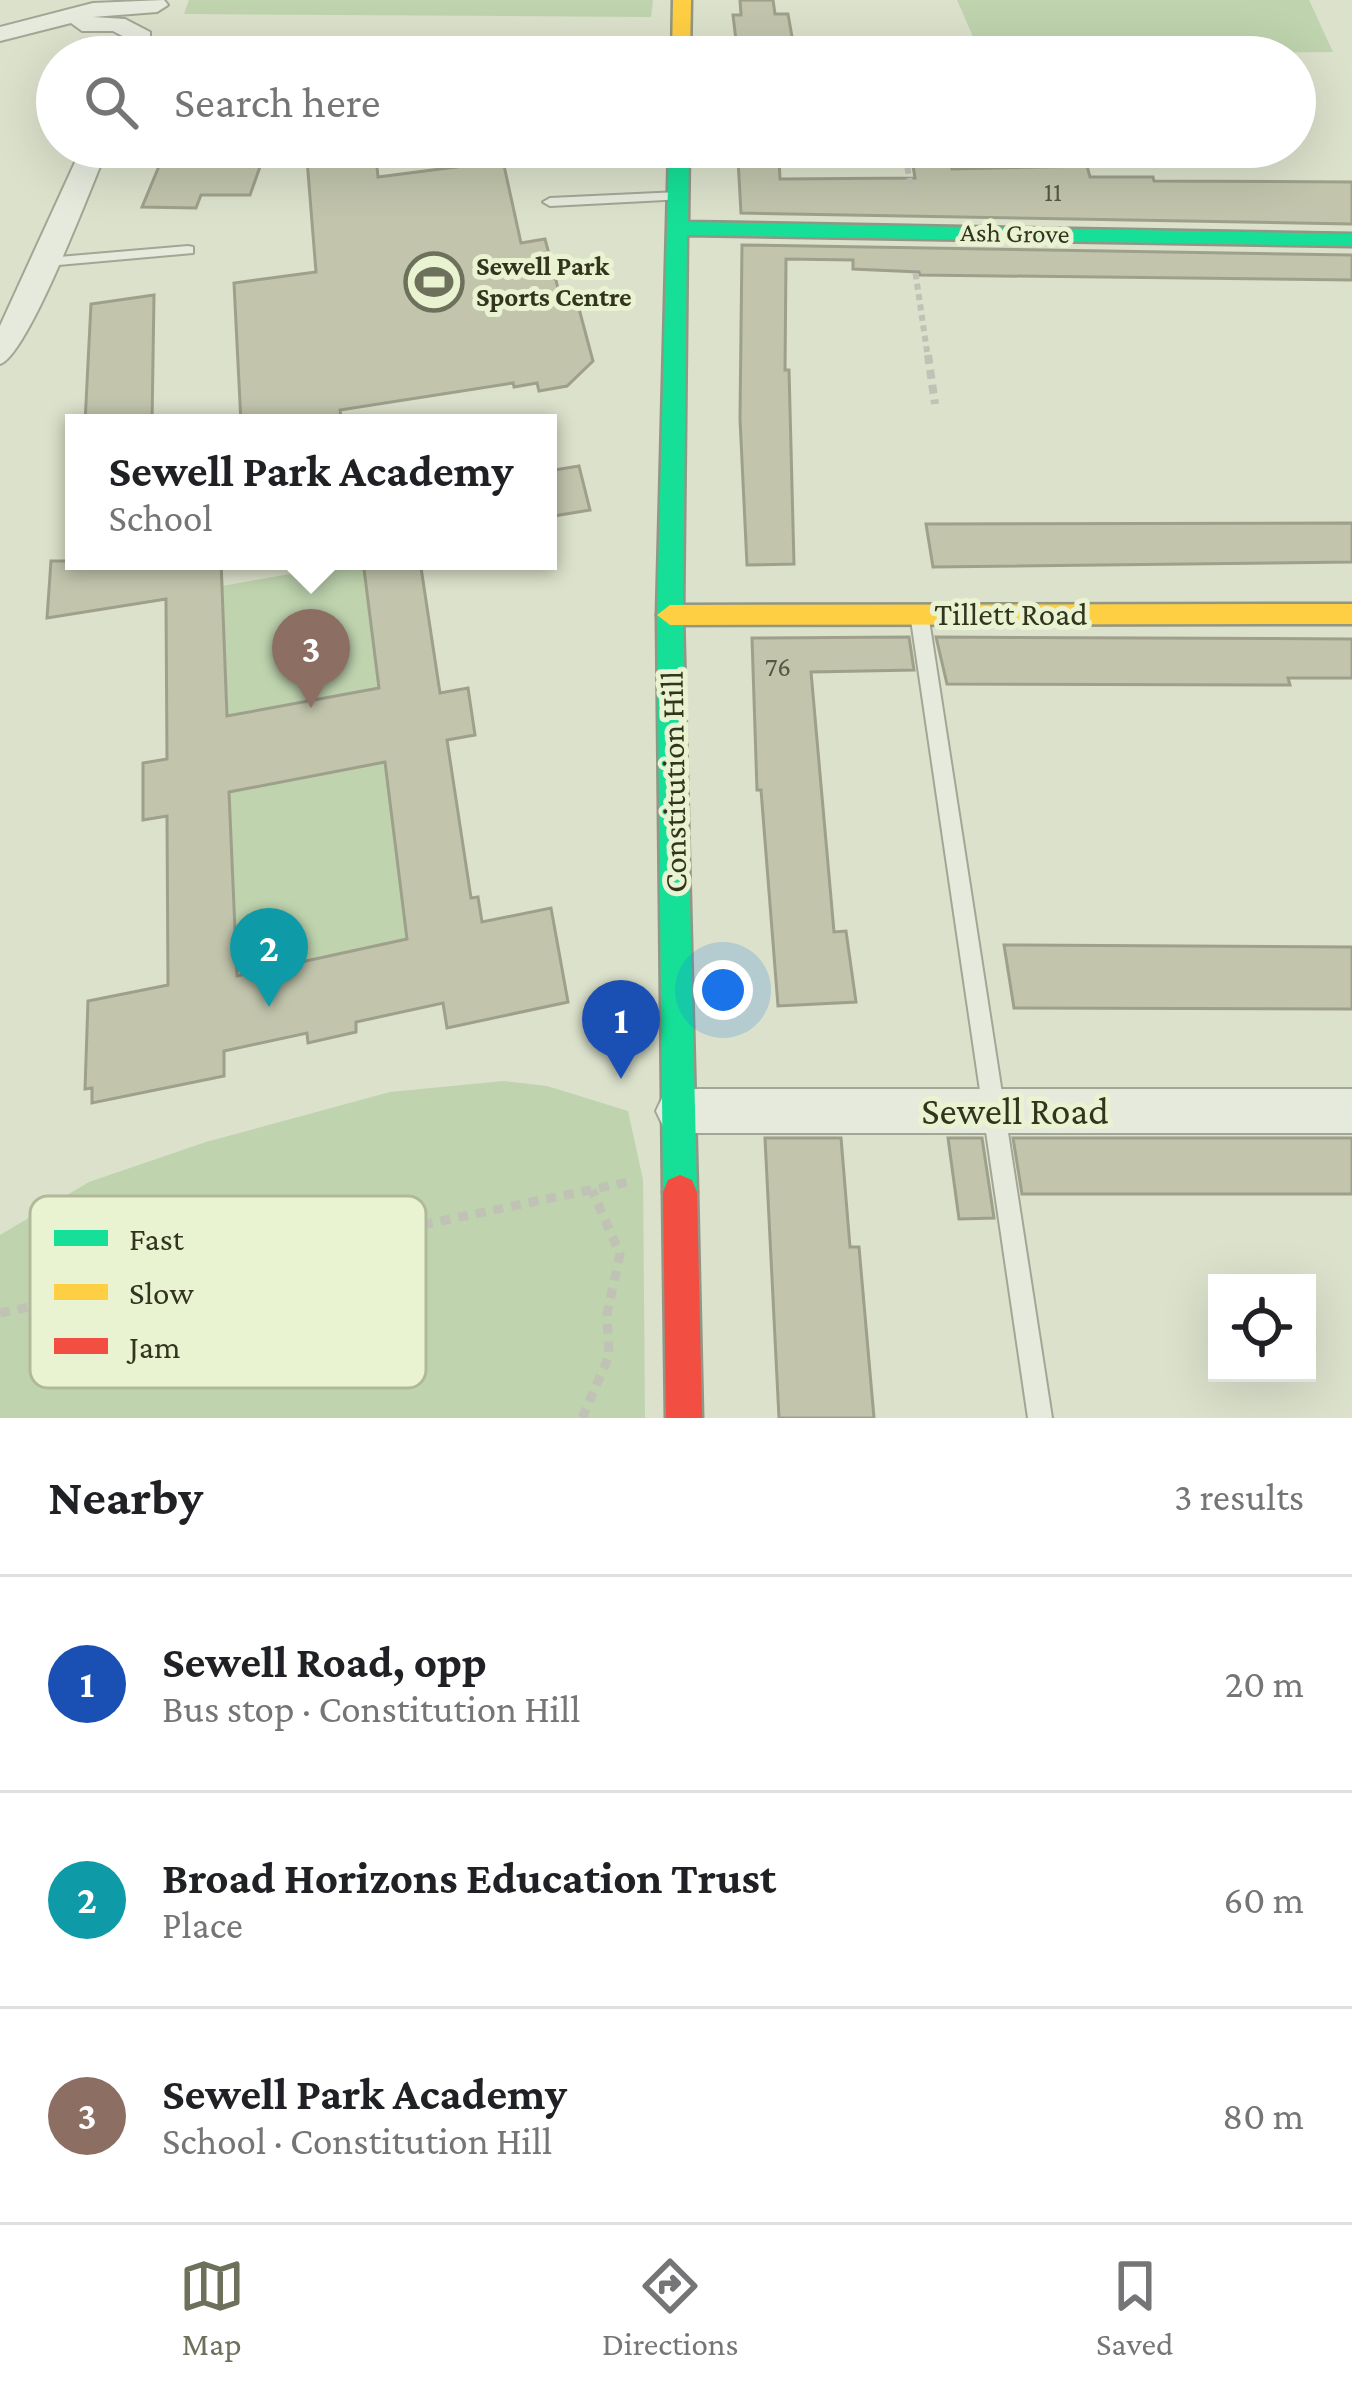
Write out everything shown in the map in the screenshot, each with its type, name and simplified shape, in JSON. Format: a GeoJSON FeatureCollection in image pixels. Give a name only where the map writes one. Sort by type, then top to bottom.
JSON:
{"type":"FeatureCollection","features":[{"type":"Feature","properties":{"kind":"main road"},"geometry":{"type":"LineString","coordinates":[[681,36],[682,0]]}},
{"type":"Feature","properties":{"kind":"main road","name":"Constitution Hill"},"geometry":{"type":"LineString","coordinates":[[680,168],[670,615],[684,1418]]}},
{"type":"Feature","properties":{"kind":"main road","name":"Ash Grove"},"geometry":{"type":"LineString","coordinates":[[678,228],[1352,240]]}},
{"type":"Feature","properties":{"kind":"main road","name":"Tillett Road"},"geometry":{"type":"LineString","coordinates":[[670,615],[1352,614]]}},
{"type":"Feature","properties":{"kind":"street"},"geometry":{"type":"LineString","coordinates":[[9,32],[93,10],[158,2]]}},
{"type":"Feature","properties":{"kind":"street"},"geometry":{"type":"LineString","coordinates":[[143,36],[158,2]]}},
{"type":"Feature","properties":{"kind":"street"},"geometry":{"type":"LineString","coordinates":[[9,32],[117,24],[128,36]]}},
{"type":"Feature","properties":{"kind":"street"},"geometry":{"type":"LineString","coordinates":[[0,354],[86,168]]}},
{"type":"Feature","properties":{"kind":"street","name":"Sewell Road"},"geometry":{"type":"LineString","coordinates":[[678,1111],[1352,1111]]}},
{"type":"Feature","properties":{"kind":"lane"},"geometry":{"type":"LineString","coordinates":[[550,202],[679,196]]}},
{"type":"Feature","properties":{"kind":"lane"},"geometry":{"type":"LineString","coordinates":[[46,262],[188,250]]}},
{"type":"Feature","properties":{"kind":"lane"},"geometry":{"type":"LineString","coordinates":[[920,613],[1040,1418]]}},
{"type":"Feature","properties":{"kind":"path"},"geometry":{"type":"LineString","coordinates":[[906,168],[935,404]]}},
{"type":"Feature","properties":{"kind":"path"},"geometry":{"type":"LineString","coordinates":[[426,1224],[680,1172]]}},
{"type":"Feature","properties":{"kind":"path"},"geometry":{"type":"LineString","coordinates":[[581,1418],[609,1356],[607,1314],[620,1254],[592,1190]]}},
{"type":"Feature","properties":{"kind":"path"},"geometry":{"type":"LineString","coordinates":[[0,1312],[30,1306]]}},
{"type":"Feature","properties":{"kind":"green space"},"geometry":{"type":"Polygon","coordinates":[[[189,0],[653,0],[651,17],[184,14],[189,0]]]}},
{"type":"Feature","properties":{"kind":"green space"},"geometry":{"type":"Polygon","coordinates":[[[957,0],[1309,0],[1333,52],[1316,52],[1316,36],[973,36],[957,0]]]}},
{"type":"Feature","properties":{"kind":"green space"},"geometry":{"type":"Polygon","coordinates":[[[312,570],[364,570],[379,688],[227,716],[222,586],[312,570]]]}},
{"type":"Feature","properties":{"kind":"green space"},"geometry":{"type":"Polygon","coordinates":[[[385,762],[407,939],[237,976],[229,792],[385,762]]]}},
{"type":"Feature","properties":{"kind":"green space"},"geometry":{"type":"Polygon","coordinates":[[[504,1081],[547,1086],[628,1111],[643,1180],[645,1418],[0,1418],[0,1235],[30,1217],[30,1388],[426,1388],[426,1196],[65,1196],[89,1182],[206,1142],[390,1092],[504,1081]]]}},
{"type":"Feature","properties":{"kind":"building"},"geometry":{"type":"Polygon","coordinates":[[[740,0],[773,0],[775,14],[788,14],[792,36],[735,36],[733,15],[741,15],[740,0]]]}},
{"type":"Feature","properties":{"kind":"building"},"geometry":{"type":"Polygon","coordinates":[[[158,168],[260,168],[250,195],[201,195],[196,208],[142,207],[158,168]]]}},
{"type":"Feature","properties":{"kind":"building"},"geometry":{"type":"Polygon","coordinates":[[[308,168],[377,168],[378,177],[448,168],[505,168],[521,243],[545,239],[563,307],[578,305],[593,361],[567,386],[539,391],[537,383],[514,387],[513,383],[340,410],[341,414],[241,414],[234,283],[316,272],[308,168]]]}},
{"type":"Feature","properties":{"kind":"building"},"geometry":{"type":"Polygon","coordinates":[[[738,168],[779,168],[780,179],[915,178],[913,168],[1088,168],[1090,177],[1153,177],[1154,181],[1352,182],[1352,224],[741,213],[738,168]]]}},
{"type":"Feature","properties":{"kind":"building"},"geometry":{"type":"Polygon","coordinates":[[[742,245],[1352,255],[1352,280],[920,275],[853,269],[853,260],[786,259],[785,370],[789,370],[794,564],[747,565],[740,419],[742,245]]]}},
{"type":"Feature","properties":{"kind":"building"},"geometry":{"type":"Polygon","coordinates":[[[154,295],[152,414],[85,414],[91,304],[154,295]]]}},
{"type":"Feature","properties":{"kind":"building"},"geometry":{"type":"Polygon","coordinates":[[[579,466],[590,510],[557,516],[557,470],[579,466]]]}},
{"type":"Feature","properties":{"kind":"building"},"geometry":{"type":"Polygon","coordinates":[[[1352,523],[1352,562],[933,567],[926,524],[1352,523]]]}},
{"type":"Feature","properties":{"kind":"building"},"geometry":{"type":"Polygon","coordinates":[[[51,561],[65,561],[65,570],[221,570],[227,716],[379,688],[364,570],[421,570],[440,693],[468,688],[475,735],[447,740],[471,898],[478,897],[482,922],[551,908],[568,1002],[447,1028],[443,1003],[356,1022],[356,1032],[308,1043],[307,1033],[224,1051],[224,1076],[92,1103],[92,1088],[85,1089],[88,1001],[168,985],[167,816],[143,820],[143,763],[167,759],[166,599],[47,618],[51,561]],[[385,762],[229,792],[237,976],[407,939],[385,762]]]}},
{"type":"Feature","properties":{"kind":"building"},"geometry":{"type":"Polygon","coordinates":[[[909,637],[914,670],[811,672],[834,932],[846,931],[856,1002],[778,1006],[761,790],[757,790],[752,638],[909,637]]]}},
{"type":"Feature","properties":{"kind":"building"},"geometry":{"type":"Polygon","coordinates":[[[936,637],[1352,639],[1352,678],[1288,678],[1290,685],[947,684],[936,637]]]}},
{"type":"Feature","properties":{"kind":"building"},"geometry":{"type":"Polygon","coordinates":[[[1004,945],[1352,947],[1352,1009],[1014,1008],[1004,945]]]}},
{"type":"Feature","properties":{"kind":"building"},"geometry":{"type":"Polygon","coordinates":[[[765,1138],[841,1138],[850,1247],[859,1247],[874,1418],[779,1418],[765,1138]]]}},
{"type":"Feature","properties":{"kind":"building"},"geometry":{"type":"Polygon","coordinates":[[[948,1138],[982,1138],[994,1218],[959,1219],[948,1138]]]}},
{"type":"Feature","properties":{"kind":"building"},"geometry":{"type":"Polygon","coordinates":[[[1013,1138],[1352,1138],[1352,1194],[1022,1194],[1013,1138]]]}},
{"type":"Feature","properties":{"kind":"traffic: fast"},"geometry":{"type":"LineString","coordinates":[[679,168],[670,615],[680,1192]]}},
{"type":"Feature","properties":{"kind":"traffic: fast"},"geometry":{"type":"LineString","coordinates":[[678,228],[1352,240]]}},
{"type":"Feature","properties":{"kind":"traffic: slow"},"geometry":{"type":"LineString","coordinates":[[681,36],[682,0]]}},
{"type":"Feature","properties":{"kind":"traffic: slow"},"geometry":{"type":"LineString","coordinates":[[670,615],[1352,614]]}},
{"type":"Feature","properties":{"kind":"traffic: jam"},"geometry":{"type":"LineString","coordinates":[[680,1192],[684,1418]]}},
{"type":"Feature","properties":{"kind":"place","name":"Sewell Park Sports Centre"},"geometry":{"type":"Point","coordinates":[434,282]}},
{"type":"Feature","properties":{"kind":"place","name":"Sewell Park Academy"},"geometry":{"type":"Point","coordinates":[311,708]}},
{"type":"Feature","properties":{"kind":"place","name":"Broad Horizons Education Trust"},"geometry":{"type":"Point","coordinates":[269,1007]}},
{"type":"Feature","properties":{"kind":"place","name":"Sewell Road, opp"},"geometry":{"type":"Point","coordinates":[621,1079]}}]}
